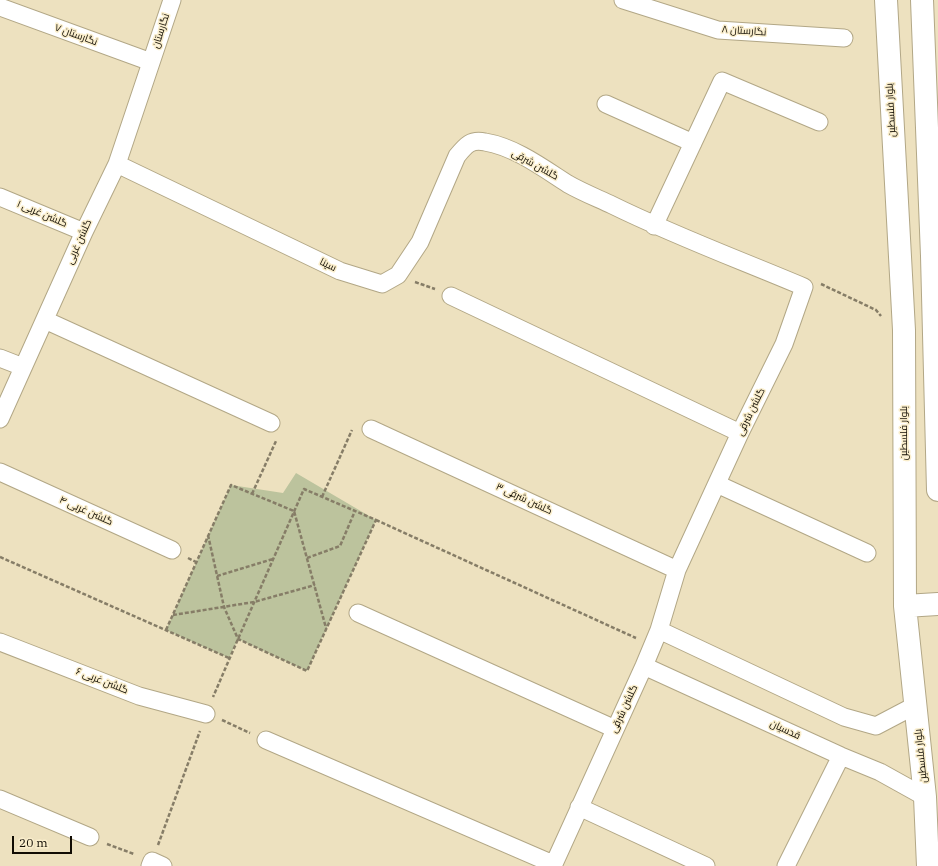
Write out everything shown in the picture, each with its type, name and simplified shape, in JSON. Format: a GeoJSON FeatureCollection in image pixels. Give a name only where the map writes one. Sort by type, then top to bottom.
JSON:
{"type":"FeatureCollection","features":[{"type":"Feature","properties":{"kind":"main road","name":"بلوار فلسطین"},"geometry":{"type":"LineString","coordinates":[[886,0],[904,330],[905,606],[925,797],[928,866]]}},
{"type":"Feature","properties":{"kind":"main road"},"geometry":{"type":"LineString","coordinates":[[922,0],[935,252],[938,490]]}},
{"type":"Feature","properties":{"kind":"main road"},"geometry":{"type":"LineString","coordinates":[[905,606],[938,604]]}},
{"type":"Feature","properties":{"kind":"street","name":"نگارستان"},"geometry":{"type":"LineString","coordinates":[[151,62],[172,0]]}},
{"type":"Feature","properties":{"kind":"street","name":"نگارستان ۸"},"geometry":{"type":"LineString","coordinates":[[623,0],[718,30],[844,38]]}},
{"type":"Feature","properties":{"kind":"street","name":"نگارستان ۷"},"geometry":{"type":"LineString","coordinates":[[0,7],[151,62]]}},
{"type":"Feature","properties":{"kind":"street","name":"گلشن غربی"},"geometry":{"type":"LineString","coordinates":[[0,419],[84,232],[117,164],[151,62]]}},
{"type":"Feature","properties":{"kind":"street"},"geometry":{"type":"LineString","coordinates":[[654,226],[722,81],[819,122]]}},
{"type":"Feature","properties":{"kind":"street"},"geometry":{"type":"LineString","coordinates":[[606,104],[693,144]]}},
{"type":"Feature","properties":{"kind":"street","name":"گلشن شرقی"},"geometry":{"type":"LineString","coordinates":[[398,275],[420,242],[458,156],[466,145],[476,141],[500,146],[516,153],[540,165],[570,185],[654,226],[804,287],[784,344],[740,433],[677,570],[659,630],[644,666],[553,865]]}},
{"type":"Feature","properties":{"kind":"street","name":"سینا"},"geometry":{"type":"LineString","coordinates":[[117,164],[340,271],[382,284],[398,275]]}},
{"type":"Feature","properties":{"kind":"street","name":"گلشن غربی ۱"},"geometry":{"type":"LineString","coordinates":[[0,197],[84,232]]}},
{"type":"Feature","properties":{"kind":"street"},"geometry":{"type":"LineString","coordinates":[[451,296],[740,433]]}},
{"type":"Feature","properties":{"kind":"street"},"geometry":{"type":"LineString","coordinates":[[45,320],[271,423]]}},
{"type":"Feature","properties":{"kind":"street"},"geometry":{"type":"LineString","coordinates":[[0,358],[23,367]]}},
{"type":"Feature","properties":{"kind":"street","name":"گلشن شرقی ۳"},"geometry":{"type":"LineString","coordinates":[[371,428],[677,570]]}},
{"type":"Feature","properties":{"kind":"street","name":"گلشن غربی ۴"},"geometry":{"type":"LineString","coordinates":[[0,472],[172,550]]}},
{"type":"Feature","properties":{"kind":"street"},"geometry":{"type":"LineString","coordinates":[[717,484],[867,553]]}},
{"type":"Feature","properties":{"kind":"street"},"geometry":{"type":"LineString","coordinates":[[358,613],[615,729]]}},
{"type":"Feature","properties":{"kind":"street"},"geometry":{"type":"LineString","coordinates":[[659,630],[844,717],[876,726],[916,705]]}},
{"type":"Feature","properties":{"kind":"street","name":"گلشن غربی ۶"},"geometry":{"type":"LineString","coordinates":[[0,642],[139,696],[206,714]]}},
{"type":"Feature","properties":{"kind":"street","name":"قدسیان"},"geometry":{"type":"LineString","coordinates":[[644,666],[841,756],[880,772],[925,797]]}},
{"type":"Feature","properties":{"kind":"street"},"geometry":{"type":"LineString","coordinates":[[266,740],[553,865]]}},
{"type":"Feature","properties":{"kind":"street"},"geometry":{"type":"LineString","coordinates":[[786,866],[841,756]]}},
{"type":"Feature","properties":{"kind":"street"},"geometry":{"type":"LineString","coordinates":[[0,799],[90,837]]}},
{"type":"Feature","properties":{"kind":"street"},"geometry":{"type":"LineString","coordinates":[[579,807],[706,866]]}},
{"type":"Feature","properties":{"kind":"path"},"geometry":{"type":"LineString","coordinates":[[398,275],[451,296]]}},
{"type":"Feature","properties":{"kind":"path"},"geometry":{"type":"LineString","coordinates":[[804,287],[816,281],[876,310],[886,322],[904,330]]}},
{"type":"Feature","properties":{"kind":"path"},"geometry":{"type":"LineString","coordinates":[[322,497],[356,420],[371,428]]}},
{"type":"Feature","properties":{"kind":"path"},"geometry":{"type":"LineString","coordinates":[[252,494],[282,428],[271,423]]}},
{"type":"Feature","properties":{"kind":"path"},"geometry":{"type":"LineString","coordinates":[[166,630],[231,485],[294,511]]}},
{"type":"Feature","properties":{"kind":"path"},"geometry":{"type":"LineString","coordinates":[[90,837],[155,864],[206,714],[229,658],[304,489],[376,520],[652,646]]}},
{"type":"Feature","properties":{"kind":"path"},"geometry":{"type":"LineString","coordinates":[[294,511],[327,628]]}},
{"type":"Feature","properties":{"kind":"path"},"geometry":{"type":"LineString","coordinates":[[307,558],[340,546],[355,511]]}},
{"type":"Feature","properties":{"kind":"path"},"geometry":{"type":"LineString","coordinates":[[208,535],[224,607],[238,639],[307,671],[376,520]]}},
{"type":"Feature","properties":{"kind":"path"},"geometry":{"type":"LineString","coordinates":[[0,557],[229,658]]}},
{"type":"Feature","properties":{"kind":"path"},"geometry":{"type":"LineString","coordinates":[[218,576],[273,559]]}},
{"type":"Feature","properties":{"kind":"path"},"geometry":{"type":"LineString","coordinates":[[172,616],[254,602],[315,585]]}},
{"type":"Feature","properties":{"kind":"path"},"geometry":{"type":"LineString","coordinates":[[206,714],[266,740]]}},
{"type":"Feature","properties":{"kind":"green space"},"geometry":{"type":"Polygon","coordinates":[[[296,473],[376,520],[307,671],[238,639],[229,658],[166,630],[231,485],[283,493],[296,473]]]}}]}
